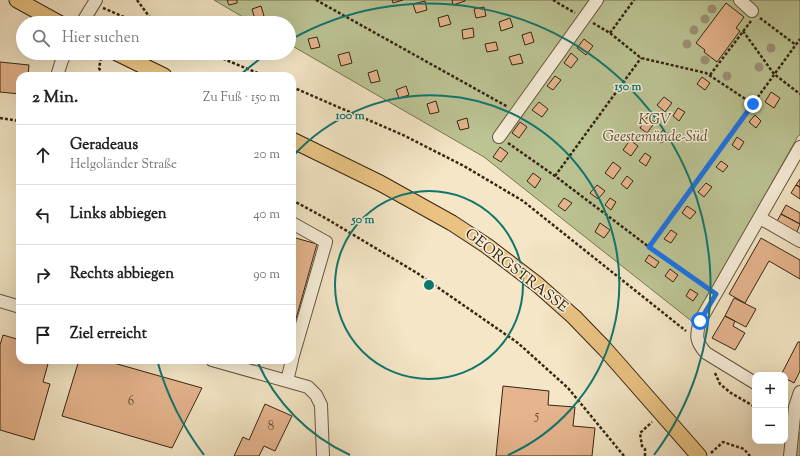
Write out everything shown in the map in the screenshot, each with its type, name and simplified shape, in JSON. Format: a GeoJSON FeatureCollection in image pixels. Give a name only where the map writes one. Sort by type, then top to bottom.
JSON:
{"type":"FeatureCollection","features":[{"type":"Feature","properties":{"kind":"main road"},"geometry":{"type":"LineString","coordinates":[[17,0],[46,16]]}},
{"type":"Feature","properties":{"kind":"main road"},"geometry":{"type":"LineString","coordinates":[[131,60],[156,72]]}},
{"type":"Feature","properties":{"kind":"main road","name":"GEORGSTRASSE"},"geometry":{"type":"LineString","coordinates":[[296,142],[386,186],[452,223],[487,246],[538,285],[574,317],[605,349],[699,456]]}},
{"type":"Feature","properties":{"kind":"street"},"geometry":{"type":"LineString","coordinates":[[499,137],[597,0]]}},
{"type":"Feature","properties":{"kind":"street"},"geometry":{"type":"LineString","coordinates":[[740,0],[754,13]]}},
{"type":"Feature","properties":{"kind":"street"},"geometry":{"type":"LineString","coordinates":[[86,16],[95,2]]}},
{"type":"Feature","properties":{"kind":"street"},"geometry":{"type":"LineString","coordinates":[[58,72],[62,60]]}},
{"type":"Feature","properties":{"kind":"street"},"geometry":{"type":"LineString","coordinates":[[752,381],[706,353],[699,346],[697,330],[700,321],[800,147]]}},
{"type":"Feature","properties":{"kind":"street"},"geometry":{"type":"LineString","coordinates":[[760,218],[800,241]]}},
{"type":"Feature","properties":{"kind":"street"},"geometry":{"type":"LineString","coordinates":[[296,225],[326,242],[296,346]]}},
{"type":"Feature","properties":{"kind":"street"},"geometry":{"type":"LineString","coordinates":[[0,301],[16,306]]}},
{"type":"Feature","properties":{"kind":"street"},"geometry":{"type":"LineString","coordinates":[[226,364],[308,387],[316,395],[321,405],[323,456]]}},
{"type":"Feature","properties":{"kind":"street"},"geometry":{"type":"LineString","coordinates":[[287,381],[291,364]]}},
{"type":"Feature","properties":{"kind":"street"},"geometry":{"type":"LineString","coordinates":[[790,456],[793,406],[800,392]]}},
{"type":"Feature","properties":{"kind":"path"},"geometry":{"type":"LineString","coordinates":[[137,0],[149,16]]}},
{"type":"Feature","properties":{"kind":"path"},"geometry":{"type":"LineString","coordinates":[[316,0],[517,112]]}},
{"type":"Feature","properties":{"kind":"path"},"geometry":{"type":"LineString","coordinates":[[553,0],[610,33],[641,58],[706,73],[753,104]]}},
{"type":"Feature","properties":{"kind":"path"},"geometry":{"type":"LineString","coordinates":[[610,33],[634,0]]}},
{"type":"Feature","properties":{"kind":"path"},"geometry":{"type":"LineString","coordinates":[[95,2],[124,16]]}},
{"type":"Feature","properties":{"kind":"path"},"geometry":{"type":"LineString","coordinates":[[710,76],[743,31],[754,13],[796,45]]}},
{"type":"Feature","properties":{"kind":"path"},"geometry":{"type":"LineString","coordinates":[[743,31],[774,74],[800,94]]}},
{"type":"Feature","properties":{"kind":"path"},"geometry":{"type":"LineString","coordinates":[[649,247],[800,39]]}},
{"type":"Feature","properties":{"kind":"path"},"geometry":{"type":"LineString","coordinates":[[555,176],[641,58]]}},
{"type":"Feature","properties":{"kind":"path"},"geometry":{"type":"LineString","coordinates":[[101,60],[99,68],[101,72]]}},
{"type":"Feature","properties":{"kind":"path"},"geometry":{"type":"LineString","coordinates":[[227,60],[255,72]]}},
{"type":"Feature","properties":{"kind":"path"},"geometry":{"type":"LineString","coordinates":[[296,89],[410,138],[464,166],[523,201],[697,338]]}},
{"type":"Feature","properties":{"kind":"path"},"geometry":{"type":"LineString","coordinates":[[0,118],[16,120]]}},
{"type":"Feature","properties":{"kind":"path"},"geometry":{"type":"LineString","coordinates":[[499,137],[555,176],[649,247],[716,294]]}},
{"type":"Feature","properties":{"kind":"path"},"geometry":{"type":"LineString","coordinates":[[296,202],[417,274],[518,343],[568,388],[624,456]]}},
{"type":"Feature","properties":{"kind":"path"},"geometry":{"type":"LineString","coordinates":[[645,456],[645,449],[642,446],[640,433],[662,414]]}},
{"type":"Feature","properties":{"kind":"path"},"geometry":{"type":"LineString","coordinates":[[707,456],[723,442],[744,449],[750,456]]}},
{"type":"Feature","properties":{"kind":"green space","name":"KGV Geestemünde-Süd"},"geometry":{"type":"Polygon","coordinates":[[[214,0],[800,0],[800,135],[798,136],[694,323],[484,157],[296,48],[296,16],[241,16],[214,0]]]}},
{"type":"Feature","properties":{"kind":"green space"},"geometry":{"type":"Polygon","coordinates":[[[800,432],[800,456],[795,456],[797,434],[800,432]]]}},
{"type":"Feature","properties":{"kind":"building"},"geometry":{"type":"Polygon","coordinates":[[[227,0],[237,0],[237,3],[229,5],[227,0]]]}},
{"type":"Feature","properties":{"kind":"building"},"geometry":{"type":"Polygon","coordinates":[[[392,0],[403,0],[393,3],[392,0]]]}},
{"type":"Feature","properties":{"kind":"building"},"geometry":{"type":"Polygon","coordinates":[[[452,0],[465,0],[465,1],[453,5],[452,0]]]}},
{"type":"Feature","properties":{"kind":"building"},"geometry":{"type":"Polygon","coordinates":[[[425,1],[427,10],[416,13],[413,4],[425,1]]]}},
{"type":"Feature","properties":{"kind":"building"},"geometry":{"type":"Polygon","coordinates":[[[726,3],[744,17],[736,28],[740,31],[717,62],[704,52],[705,50],[696,43],[726,3]]]}},
{"type":"Feature","properties":{"kind":"building"},"geometry":{"type":"Polygon","coordinates":[[[261,6],[264,16],[254,16],[252,9],[261,6]]]}},
{"type":"Feature","properties":{"kind":"building"},"geometry":{"type":"Polygon","coordinates":[[[484,7],[486,16],[476,18],[474,9],[484,7]]]}},
{"type":"Feature","properties":{"kind":"building"},"geometry":{"type":"Polygon","coordinates":[[[448,15],[451,24],[440,27],[438,18],[448,15]]]}},
{"type":"Feature","properties":{"kind":"building"},"geometry":{"type":"Polygon","coordinates":[[[510,18],[513,27],[501,31],[499,22],[510,18]]]}},
{"type":"Feature","properties":{"kind":"building"},"geometry":{"type":"Polygon","coordinates":[[[473,28],[474,37],[463,39],[462,30],[473,28]]]}},
{"type":"Feature","properties":{"kind":"building"},"geometry":{"type":"Polygon","coordinates":[[[531,32],[534,42],[525,45],[522,35],[531,32]]]}},
{"type":"Feature","properties":{"kind":"building"},"geometry":{"type":"Polygon","coordinates":[[[317,37],[320,47],[311,49],[308,39],[317,37]]]}},
{"type":"Feature","properties":{"kind":"building"},"geometry":{"type":"Polygon","coordinates":[[[584,39],[593,46],[586,55],[577,48],[584,39]]]}},
{"type":"Feature","properties":{"kind":"building"},"geometry":{"type":"Polygon","coordinates":[[[496,42],[498,50],[487,52],[485,44],[496,42]]]}},
{"type":"Feature","properties":{"kind":"building"},"geometry":{"type":"Polygon","coordinates":[[[349,52],[352,63],[341,66],[338,55],[349,52]]]}},
{"type":"Feature","properties":{"kind":"building"},"geometry":{"type":"Polygon","coordinates":[[[571,53],[578,59],[571,68],[564,63],[571,53]]]}},
{"type":"Feature","properties":{"kind":"building"},"geometry":{"type":"Polygon","coordinates":[[[520,54],[523,63],[512,65],[509,57],[520,54]]]}},
{"type":"Feature","properties":{"kind":"building"},"geometry":{"type":"Polygon","coordinates":[[[0,62],[29,65],[28,72],[16,72],[16,94],[0,92],[0,62]]]}},
{"type":"Feature","properties":{"kind":"building"},"geometry":{"type":"Polygon","coordinates":[[[377,70],[380,81],[371,83],[368,73],[377,70]]]}},
{"type":"Feature","properties":{"kind":"building"},"geometry":{"type":"Polygon","coordinates":[[[555,76],[561,80],[553,90],[547,86],[555,76]]]}},
{"type":"Feature","properties":{"kind":"building"},"geometry":{"type":"Polygon","coordinates":[[[702,77],[710,83],[705,90],[697,84],[702,77]]]}},
{"type":"Feature","properties":{"kind":"building"},"geometry":{"type":"Polygon","coordinates":[[[406,86],[409,95],[399,98],[396,90],[406,86]]]}},
{"type":"Feature","properties":{"kind":"building"},"geometry":{"type":"Polygon","coordinates":[[[771,92],[780,98],[774,108],[765,102],[771,92]]]}},
{"type":"Feature","properties":{"kind":"building"},"geometry":{"type":"Polygon","coordinates":[[[664,97],[672,103],[665,112],[657,105],[664,97]]]}},
{"type":"Feature","properties":{"kind":"building"},"geometry":{"type":"Polygon","coordinates":[[[436,101],[439,112],[430,114],[427,104],[436,101]]]}},
{"type":"Feature","properties":{"kind":"building"},"geometry":{"type":"Polygon","coordinates":[[[539,102],[548,109],[542,117],[532,110],[539,102]]]}},
{"type":"Feature","properties":{"kind":"building"},"geometry":{"type":"Polygon","coordinates":[[[678,108],[685,112],[679,121],[673,116],[678,108]]]}},
{"type":"Feature","properties":{"kind":"building"},"geometry":{"type":"Polygon","coordinates":[[[755,115],[761,121],[756,128],[749,122],[755,115]]]}},
{"type":"Feature","properties":{"kind":"building"},"geometry":{"type":"Polygon","coordinates":[[[647,117],[655,122],[647,133],[640,128],[647,117]]]}},
{"type":"Feature","properties":{"kind":"building"},"geometry":{"type":"Polygon","coordinates":[[[467,118],[469,128],[460,130],[457,121],[467,118]]]}},
{"type":"Feature","properties":{"kind":"building"},"geometry":{"type":"Polygon","coordinates":[[[520,122],[527,127],[519,138],[512,133],[520,122]]]}},
{"type":"Feature","properties":{"kind":"building"},"geometry":{"type":"Polygon","coordinates":[[[663,130],[668,135],[662,143],[656,139],[663,130]]]}},
{"type":"Feature","properties":{"kind":"building"},"geometry":{"type":"Polygon","coordinates":[[[737,137],[744,142],[739,150],[732,145],[737,137]]]}},
{"type":"Feature","properties":{"kind":"building"},"geometry":{"type":"Polygon","coordinates":[[[630,140],[638,146],[631,156],[623,150],[630,140]]]}},
{"type":"Feature","properties":{"kind":"building"},"geometry":{"type":"Polygon","coordinates":[[[500,147],[508,153],[501,162],[493,157],[500,147]]]}},
{"type":"Feature","properties":{"kind":"building"},"geometry":{"type":"Polygon","coordinates":[[[645,153],[651,157],[646,166],[639,161],[645,153]]]}},
{"type":"Feature","properties":{"kind":"building"},"geometry":{"type":"Polygon","coordinates":[[[721,161],[728,166],[723,172],[716,167],[721,161]]]}},
{"type":"Feature","properties":{"kind":"building"},"geometry":{"type":"Polygon","coordinates":[[[613,162],[621,168],[613,179],[605,173],[613,162]]]}},
{"type":"Feature","properties":{"kind":"building"},"geometry":{"type":"Polygon","coordinates":[[[533,173],[541,179],[535,188],[527,181],[533,173]]]}},
{"type":"Feature","properties":{"kind":"building"},"geometry":{"type":"Polygon","coordinates":[[[627,176],[633,181],[627,189],[621,184],[627,176]]]}},
{"type":"Feature","properties":{"kind":"building"},"geometry":{"type":"Polygon","coordinates":[[[800,179],[800,187],[796,185],[800,179]]]}},
{"type":"Feature","properties":{"kind":"building"},"geometry":{"type":"Polygon","coordinates":[[[706,183],[712,187],[704,197],[698,192],[706,183]]]}},
{"type":"Feature","properties":{"kind":"building"},"geometry":{"type":"Polygon","coordinates":[[[597,185],[605,191],[598,199],[590,193],[597,185]]]}},
{"type":"Feature","properties":{"kind":"building"},"geometry":{"type":"Polygon","coordinates":[[[796,185],[800,187],[800,199],[791,193],[796,185]]]}},
{"type":"Feature","properties":{"kind":"building"},"geometry":{"type":"Polygon","coordinates":[[[564,198],[572,203],[565,211],[558,206],[564,198]]]}},
{"type":"Feature","properties":{"kind":"building"},"geometry":{"type":"Polygon","coordinates":[[[610,198],[616,202],[611,210],[605,205],[610,198]]]}},
{"type":"Feature","properties":{"kind":"building"},"geometry":{"type":"Polygon","coordinates":[[[786,205],[800,213],[800,224],[781,214],[786,205]]]}},
{"type":"Feature","properties":{"kind":"building"},"geometry":{"type":"Polygon","coordinates":[[[687,206],[696,212],[690,219],[682,213],[687,206]]]}},
{"type":"Feature","properties":{"kind":"building"},"geometry":{"type":"Polygon","coordinates":[[[781,214],[800,224],[796,234],[776,223],[781,214]]]}},
{"type":"Feature","properties":{"kind":"building"},"geometry":{"type":"Polygon","coordinates":[[[600,223],[610,230],[604,238],[595,232],[600,223]]]}},
{"type":"Feature","properties":{"kind":"building"},"geometry":{"type":"Polygon","coordinates":[[[671,230],[677,234],[671,243],[664,239],[671,230]]]}},
{"type":"Feature","properties":{"kind":"building"},"geometry":{"type":"Polygon","coordinates":[[[296,238],[317,244],[296,319],[296,238]]]}},
{"type":"Feature","properties":{"kind":"building"},"geometry":{"type":"Polygon","coordinates":[[[761,238],[800,260],[800,279],[769,261],[745,303],[729,294],[761,238]]]}},
{"type":"Feature","properties":{"kind":"building"},"geometry":{"type":"Polygon","coordinates":[[[649,255],[659,262],[655,268],[645,261],[649,255]]]}},
{"type":"Feature","properties":{"kind":"building"},"geometry":{"type":"Polygon","coordinates":[[[670,269],[678,275],[673,282],[665,276],[670,269]]]}},
{"type":"Feature","properties":{"kind":"building"},"geometry":{"type":"Polygon","coordinates":[[[690,289],[698,294],[693,301],[686,296],[690,289]]]}},
{"type":"Feature","properties":{"kind":"building"},"geometry":{"type":"Polygon","coordinates":[[[734,298],[756,309],[746,327],[725,316],[734,298]]]}},
{"type":"Feature","properties":{"kind":"building"},"geometry":{"type":"Polygon","coordinates":[[[725,316],[735,321],[733,326],[745,333],[735,350],[712,338],[725,316]]]}},
{"type":"Feature","properties":{"kind":"building"},"geometry":{"type":"Polygon","coordinates":[[[3,335],[16,339],[16,364],[48,364],[43,382],[50,384],[34,440],[0,430],[0,345],[3,335]]]}},
{"type":"Feature","properties":{"kind":"building"},"geometry":{"type":"Polygon","coordinates":[[[798,342],[800,342],[800,371],[794,383],[788,380],[788,372],[783,372],[798,342]]]}},
{"type":"Feature","properties":{"kind":"building"},"geometry":{"type":"Polygon","coordinates":[[[78,364],[117,364],[202,388],[172,448],[62,416],[78,364]]]}},
{"type":"Feature","properties":{"kind":"building"},"geometry":{"type":"Polygon","coordinates":[[[503,386],[549,391],[548,405],[575,407],[573,426],[595,428],[592,456],[496,456],[503,386]]]}},
{"type":"Feature","properties":{"kind":"building"},"geometry":{"type":"Polygon","coordinates":[[[265,404],[292,416],[275,451],[264,446],[259,456],[234,456],[243,437],[249,440],[265,404]]]}},
{"type":"Feature","properties":{"kind":"route"},"geometry":{"type":"LineString","coordinates":[[700,321],[716,294],[649,247],[753,104]]}}]}
